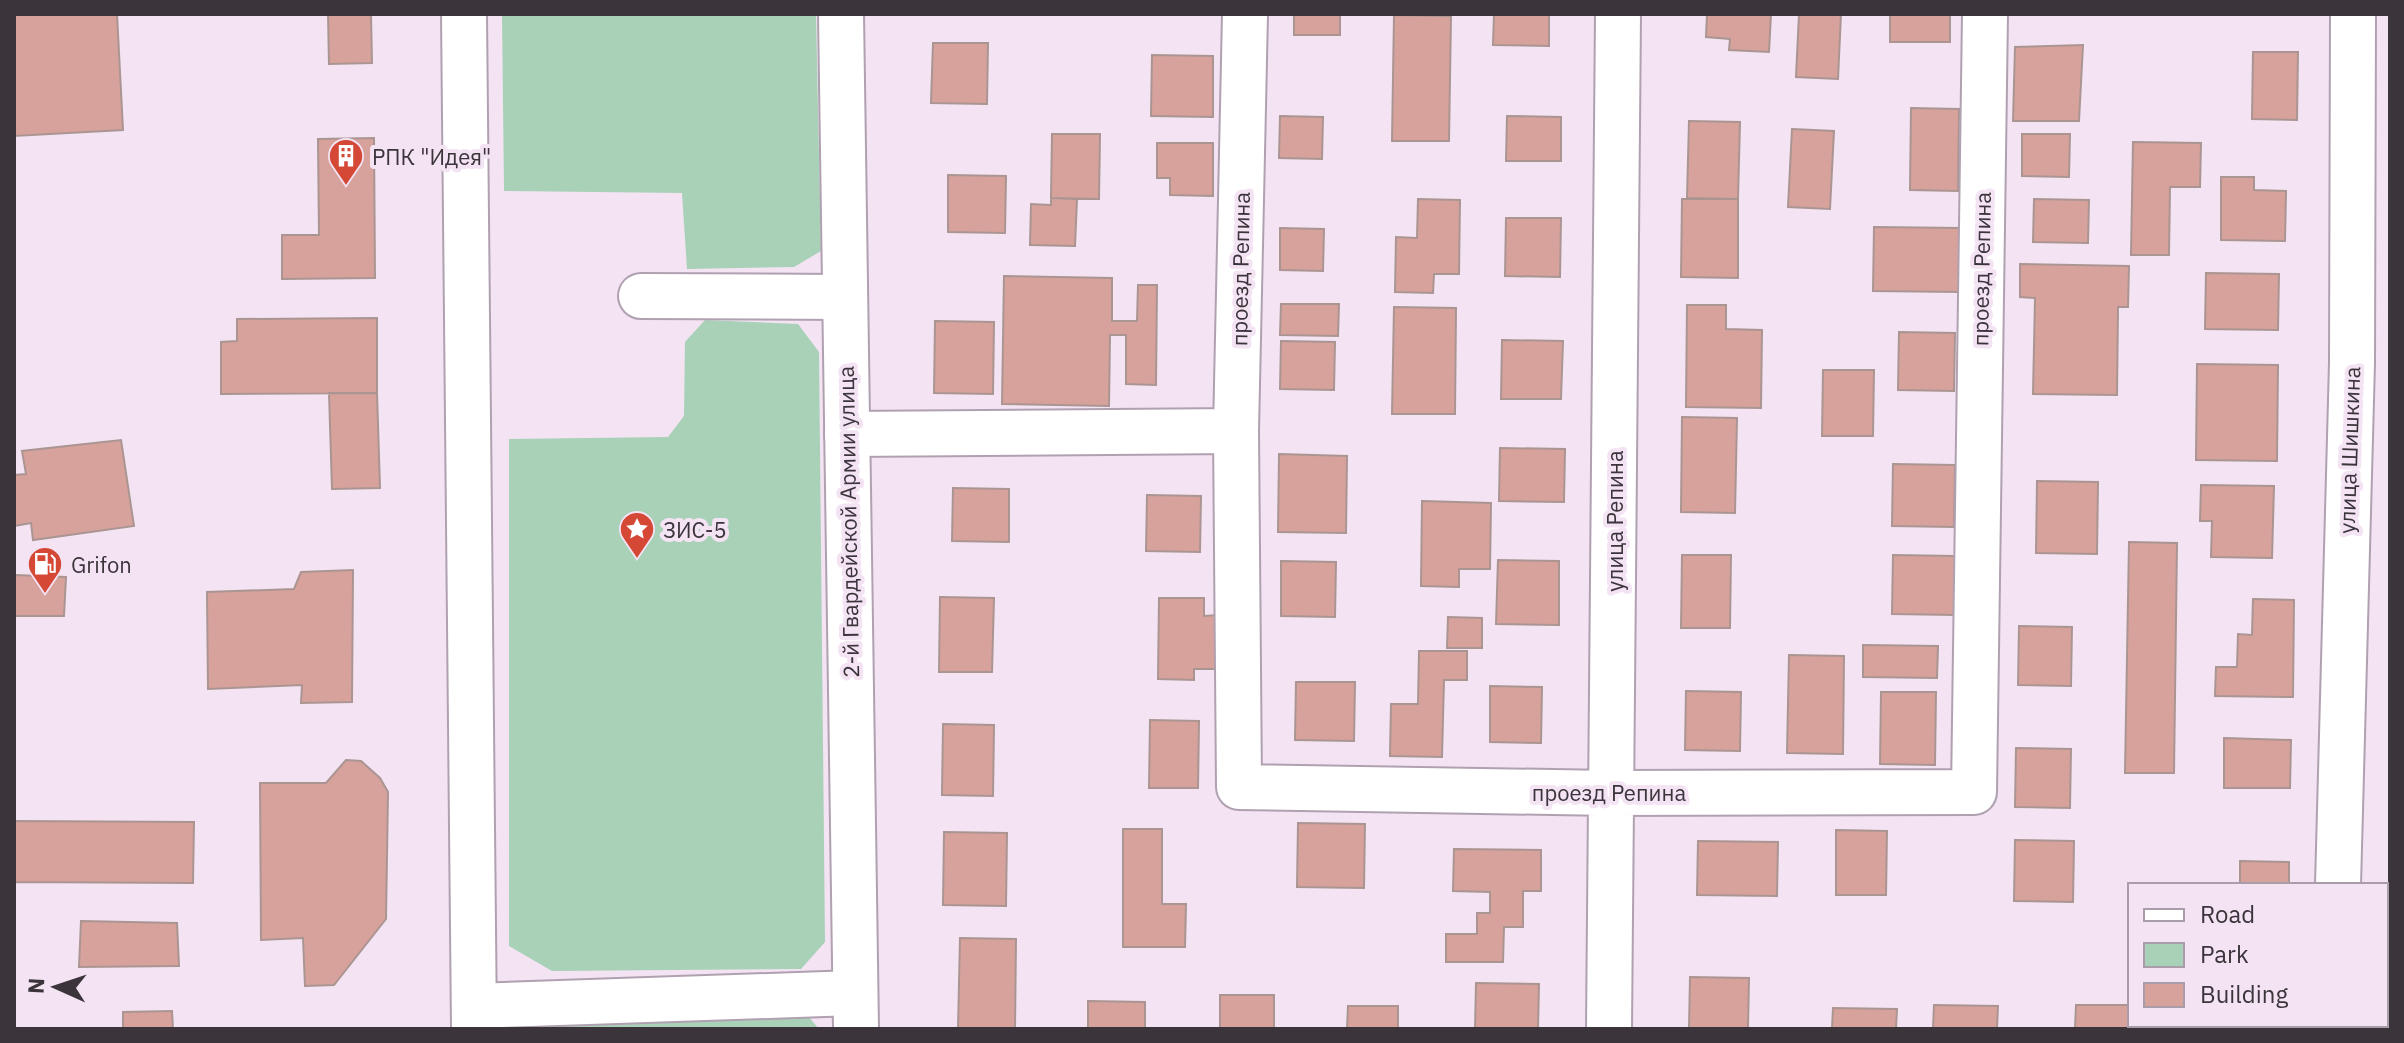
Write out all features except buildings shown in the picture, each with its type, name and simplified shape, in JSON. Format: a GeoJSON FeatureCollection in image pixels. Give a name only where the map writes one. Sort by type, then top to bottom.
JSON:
{"type":"FeatureCollection","features":[{"type":"Feature","properties":{"kind":"street"},"geometry":{"type":"LineString","coordinates":[[464,14],[474,1018],[855,1011]]}},
{"type":"Feature","properties":{"kind":"street","name":"2-й Гвардейской Армии улица"},"geometry":{"type":"LineString","coordinates":[[841,14],[855,1011]]}},
{"type":"Feature","properties":{"kind":"street","name":"проезд Репина"},"geometry":{"type":"LineString","coordinates":[[1245,14],[1236,431],[1239,787],[1611,793],[1974,792],[1985,14]]}},
{"type":"Feature","properties":{"kind":"street","name":"улица Репина"},"geometry":{"type":"LineString","coordinates":[[1609,1029],[1618,14]]}},
{"type":"Feature","properties":{"kind":"street","name":"улица Шишкина"},"geometry":{"type":"LineString","coordinates":[[2338,883],[2371,363],[2353,14]]}},
{"type":"Feature","properties":{"kind":"street"},"geometry":{"type":"LineString","coordinates":[[641,296],[845,297]]}},
{"type":"Feature","properties":{"kind":"street"},"geometry":{"type":"LineString","coordinates":[[847,434],[1236,431]]}},
{"type":"Feature","properties":{"kind":"green space"},"geometry":{"type":"Polygon","coordinates":[[[502,14],[816,14],[821,251],[794,267],[687,269],[682,193],[504,191],[502,14]]]}},
{"type":"Feature","properties":{"kind":"green space"},"geometry":{"type":"Polygon","coordinates":[[[705,320],[798,324],[819,352],[825,942],[801,969],[552,971],[509,946],[509,439],[668,437],[684,416],[685,342],[705,320]]]}},
{"type":"Feature","properties":{"kind":"green space"},"geometry":{"type":"Polygon","coordinates":[[[802,1009],[819,1029],[536,1029],[555,1013],[802,1009]]]}},
{"type":"Feature","properties":{"kind":"place","name":"РПК \"Идея\""},"geometry":{"type":"Point","coordinates":[346,187]}},
{"type":"Feature","properties":{"kind":"place","name":"ЗИС-5"},"geometry":{"type":"Point","coordinates":[637,560]}},
{"type":"Feature","properties":{"kind":"place","name":"Grifon"},"geometry":{"type":"Point","coordinates":[45,595]}}]}
